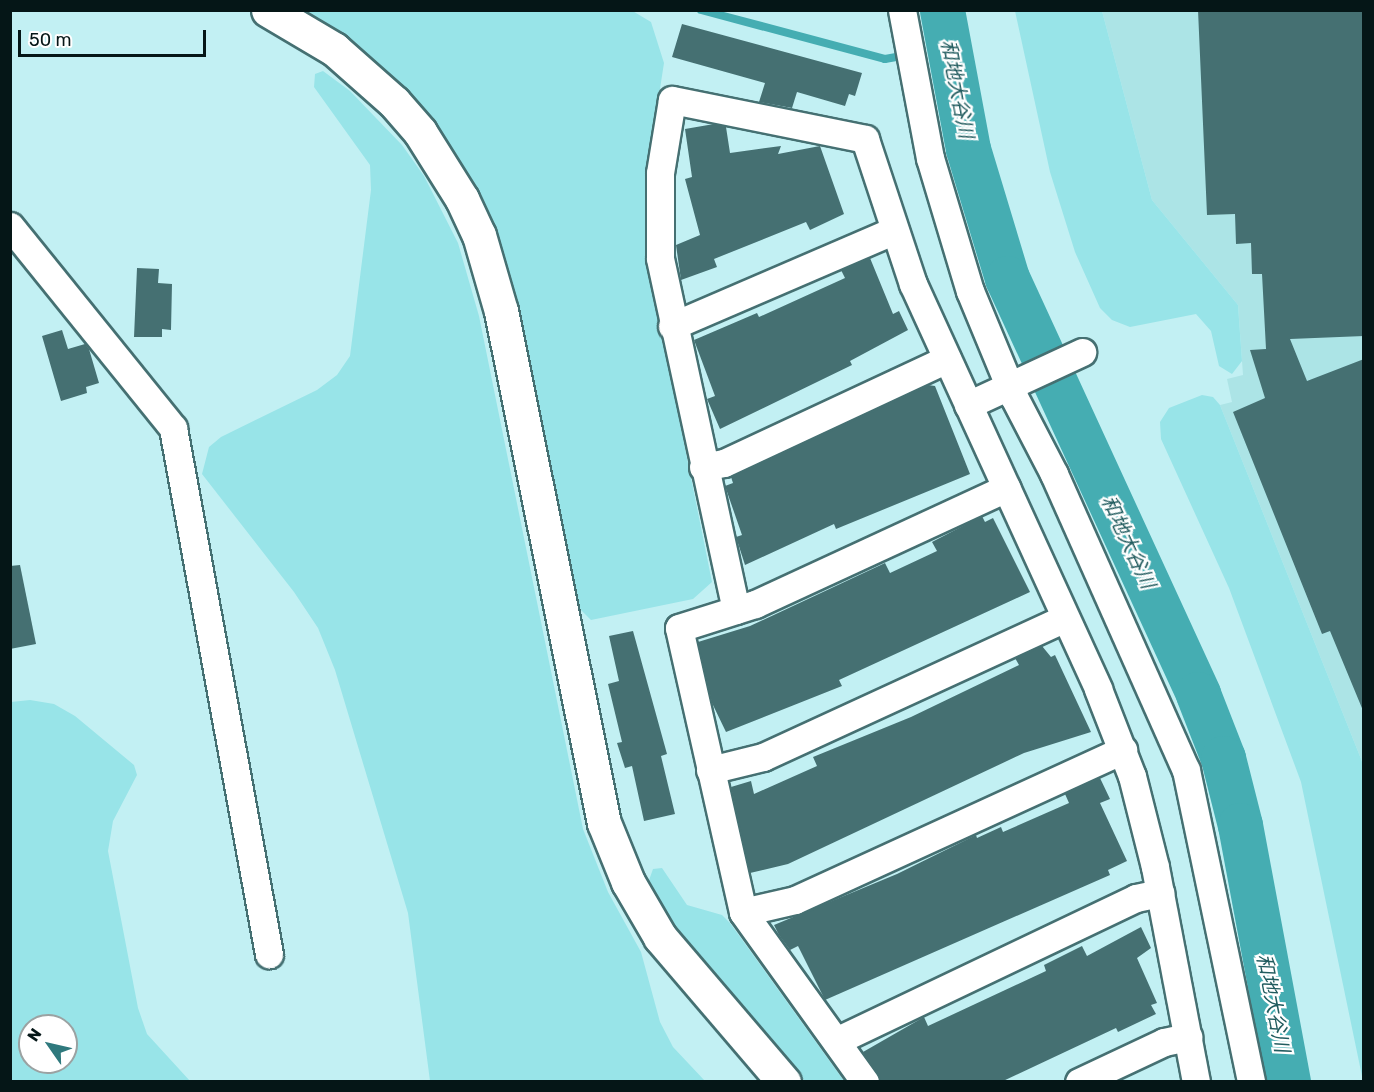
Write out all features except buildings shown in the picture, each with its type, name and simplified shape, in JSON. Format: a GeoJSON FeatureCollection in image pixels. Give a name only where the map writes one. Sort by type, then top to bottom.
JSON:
{"type":"FeatureCollection","features":[{"type":"Feature","properties":{"kind":"street"},"geometry":{"type":"LineString","coordinates":[[268,10],[334,49],[394,102],[420,132],[462,199],[482,244],[501,311],[595,792],[608,833],[628,882],[660,937],[784,1082]]}},
{"type":"Feature","properties":{"kind":"street"},"geometry":{"type":"LineString","coordinates":[[902,10],[920,113],[942,203],[970,291],[1128,635],[1186,771],[1251,1082]]}},
{"type":"Feature","properties":{"kind":"street"},"geometry":{"type":"LineString","coordinates":[[736,610],[672,326],[658,215],[672,100],[865,139],[893,231],[947,359],[1123,750],[1161,893],[1196,1082]]}},
{"type":"Feature","properties":{"kind":"street"},"geometry":{"type":"LineString","coordinates":[[10,226],[173,428],[269,954]]}},
{"type":"Feature","properties":{"kind":"street"},"geometry":{"type":"LineString","coordinates":[[672,326],[893,231]]}},
{"type":"Feature","properties":{"kind":"street"},"geometry":{"type":"LineString","coordinates":[[968,405],[1079,353]]}},
{"type":"Feature","properties":{"kind":"street"},"geometry":{"type":"LineString","coordinates":[[703,467],[724,462],[947,359]]}},
{"type":"Feature","properties":{"kind":"street"},"geometry":{"type":"LineString","coordinates":[[865,1082],[742,912],[679,628],[736,610],[1006,488]]}},
{"type":"Feature","properties":{"kind":"street"},"geometry":{"type":"LineString","coordinates":[[710,770],[763,757],[1065,618]]}},
{"type":"Feature","properties":{"kind":"street"},"geometry":{"type":"LineString","coordinates":[[742,912],[795,900],[1123,750]]}},
{"type":"Feature","properties":{"kind":"street"},"geometry":{"type":"LineString","coordinates":[[836,1041],[1136,898],[1161,893]]}},
{"type":"Feature","properties":{"kind":"street"},"geometry":{"type":"LineString","coordinates":[[1078,1082],[1164,1042],[1188,1037]]}},
{"type":"Feature","properties":{"kind":"shaded area"},"geometry":{"type":"Polygon","coordinates":[[[631,10],[651,22],[664,63],[647,172],[647,259],[712,582],[693,599],[591,620],[576,605],[517,308],[494,229],[477,191],[457,155],[406,90],[344,36],[305,11],[631,10]]]}},
{"type":"Feature","properties":{"kind":"shaded area"},"geometry":{"type":"Polygon","coordinates":[[[1015,11],[1102,11],[1152,200],[1238,305],[1242,361],[1232,374],[1219,366],[1211,331],[1196,314],[1130,327],[1112,320],[1100,308],[1075,252],[1050,172],[1015,11]]]}},
{"type":"Feature","properties":{"kind":"shaded area"},"geometry":{"type":"Polygon","coordinates":[[[1102,11],[1363,11],[1363,764],[1220,405],[1232,402],[1227,379],[1243,375],[1238,305],[1152,200],[1102,11]]]}},
{"type":"Feature","properties":{"kind":"shaded area"},"geometry":{"type":"Polygon","coordinates":[[[323,71],[350,91],[402,145],[424,176],[458,243],[479,316],[583,829],[608,892],[641,952],[660,1022],[673,1047],[705,1081],[430,1081],[408,913],[335,670],[318,628],[294,592],[202,474],[209,447],[221,437],[317,390],[337,375],[350,356],[371,190],[370,165],[314,87],[315,74],[323,71]]]}},
{"type":"Feature","properties":{"kind":"shaded area"},"geometry":{"type":"Polygon","coordinates":[[[1202,395],[1213,397],[1220,405],[1363,764],[1363,1081],[1301,782],[1229,588],[1161,439],[1160,422],[1169,408],[1202,395]]]}},
{"type":"Feature","properties":{"kind":"shaded area"},"geometry":{"type":"Polygon","coordinates":[[[30,700],[54,704],[75,716],[134,765],[137,775],[113,821],[108,851],[138,1008],[147,1034],[190,1081],[11,1081],[11,702],[30,700]]]}},
{"type":"Feature","properties":{"kind":"shaded area"},"geometry":{"type":"Polygon","coordinates":[[[662,868],[687,905],[722,915],[730,923],[844,1081],[805,1081],[693,952],[648,883],[653,869],[662,868]]]}},
{"type":"Feature","properties":{"kind":"waterway"},"geometry":{"type":"LineString","coordinates":[[701,10],[885,59],[902,56]]}},
{"type":"Feature","properties":{"kind":"waterway","name":"和地大谷川"},"geometry":{"type":"LineString","coordinates":[[942,10],[968,149],[1007,278],[1198,694],[1223,758],[1240,825],[1288,1082]]}},
{"type":"Feature","properties":{"kind":"waterway"},"geometry":{"type":"LineString","coordinates":[[937,50],[948,48]]}}]}
